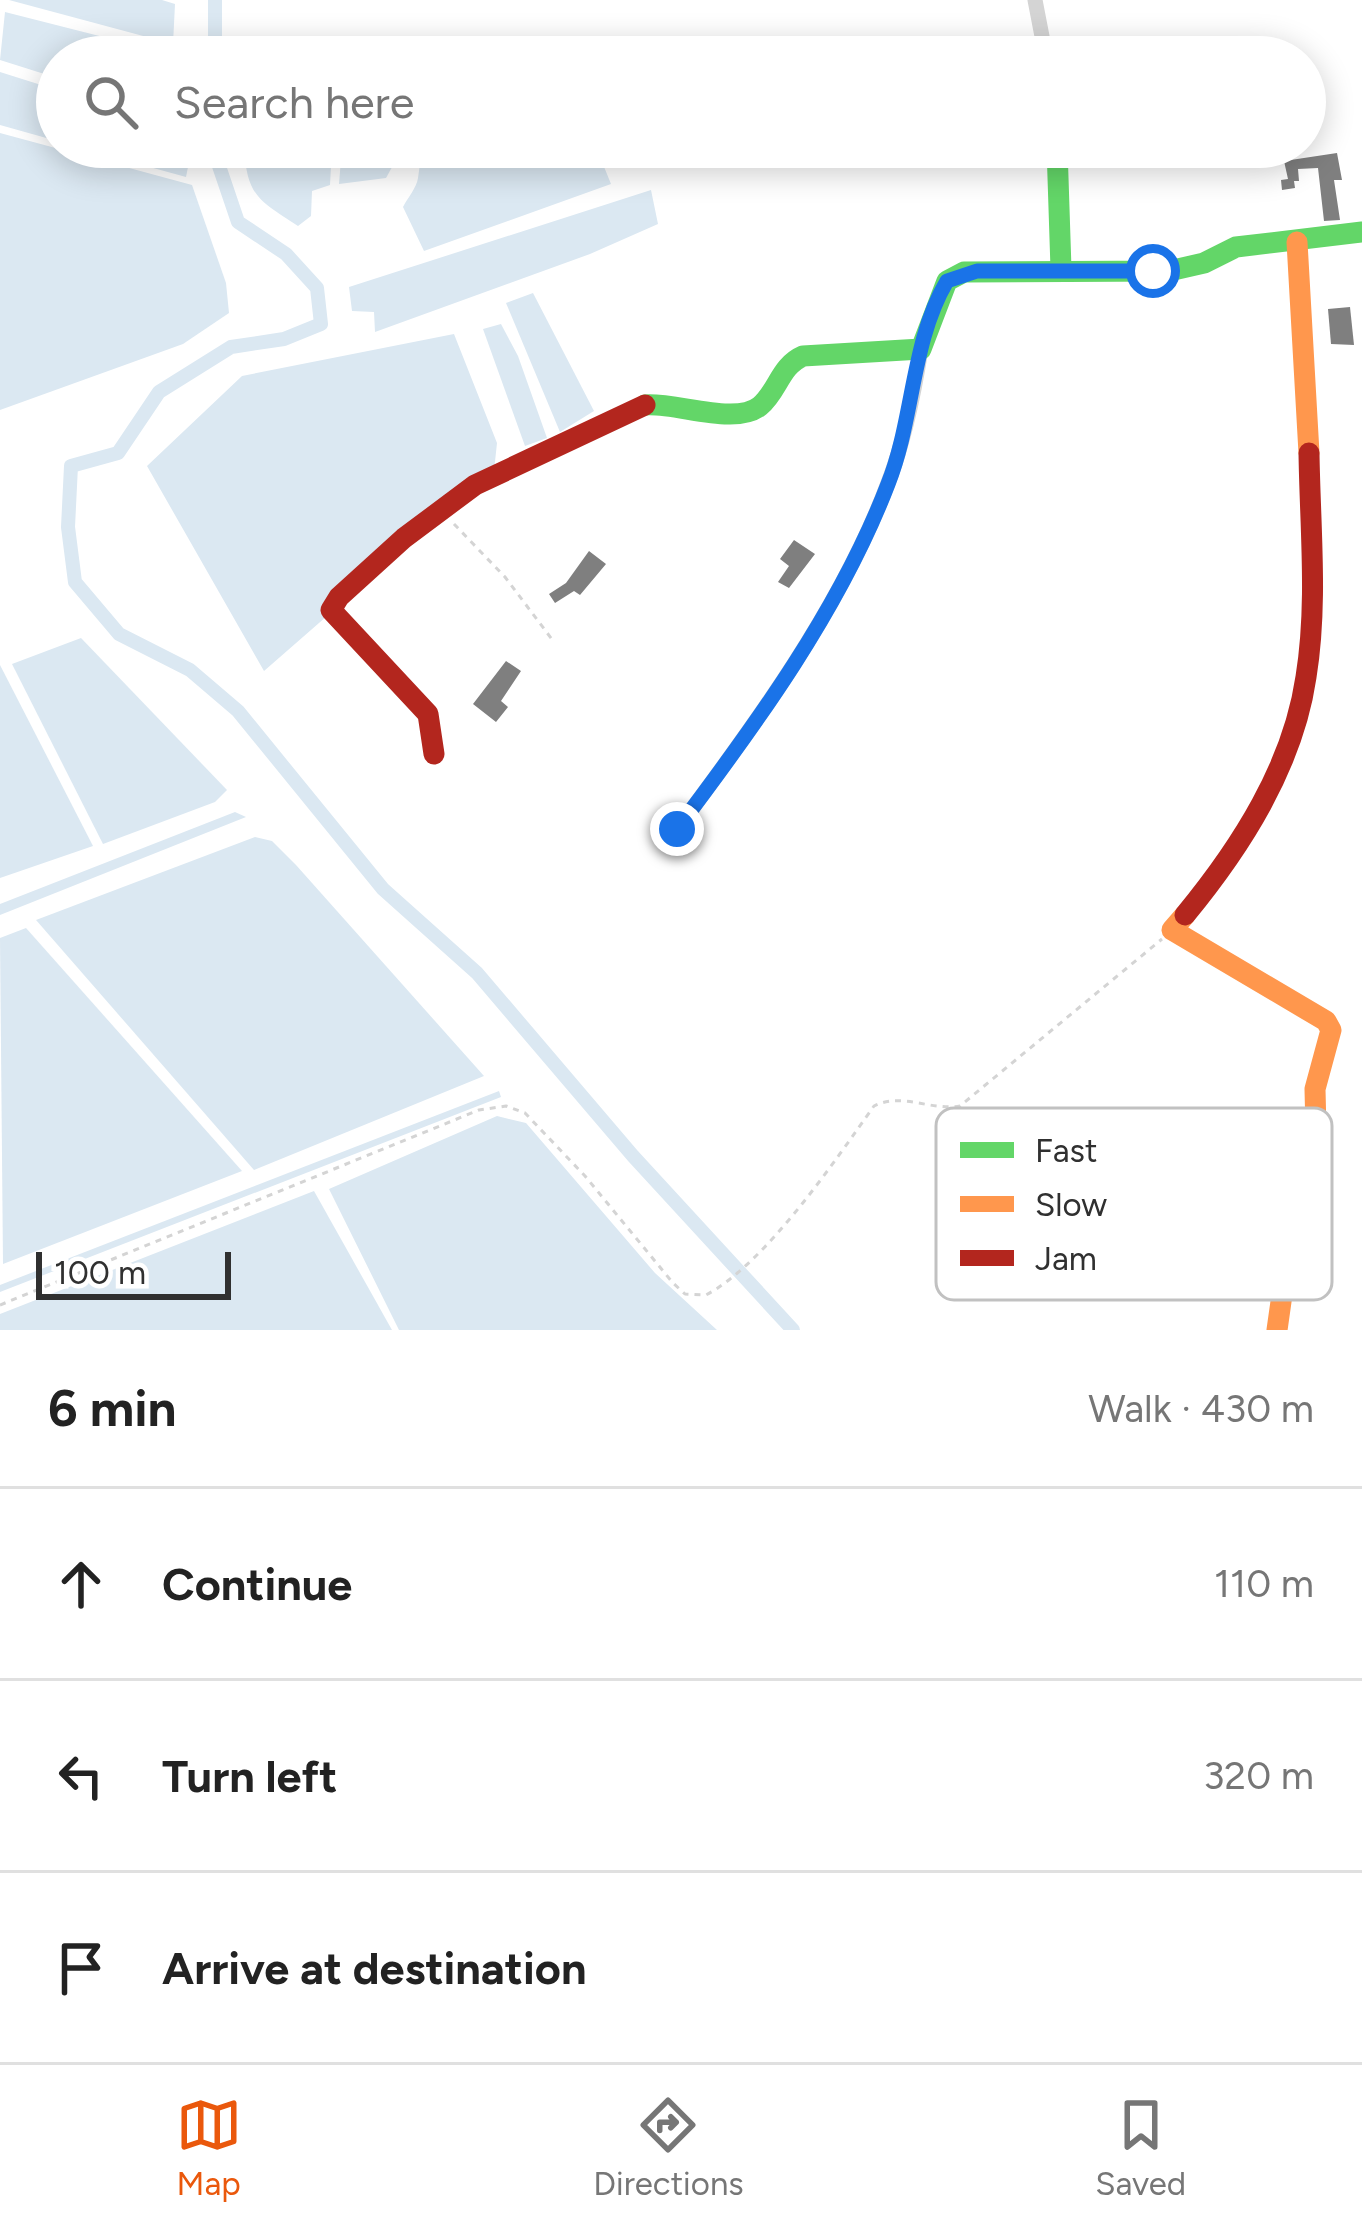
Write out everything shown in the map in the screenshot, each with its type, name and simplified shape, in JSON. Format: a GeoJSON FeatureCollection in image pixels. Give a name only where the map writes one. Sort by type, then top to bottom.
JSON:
{"type":"FeatureCollection","features":[{"type":"Feature","properties":{"kind":"street"},"geometry":{"type":"LineString","coordinates":[[1035,0],[1042,36]]}},
{"type":"Feature","properties":{"kind":"street"},"geometry":{"type":"LineString","coordinates":[[1058,168],[1061,269]]}},
{"type":"Feature","properties":{"kind":"street"},"geometry":{"type":"LineString","coordinates":[[677,829],[814,630],[862,538],[888,484],[904,433],[921,349],[943,289],[954,276],[1061,269],[1169,271],[1204,263],[1236,247],[1362,232]]}},
{"type":"Feature","properties":{"kind":"street"},"geometry":{"type":"LineString","coordinates":[[1297,242],[1311,433],[1311,600],[1305,685],[1294,728],[1268,787],[1209,884],[1172,930],[1326,1021],[1331,1030],[1315,1089],[1315,1108]]}},
{"type":"Feature","properties":{"kind":"street"},"geometry":{"type":"LineString","coordinates":[[434,754],[428,714],[331,610],[371,567],[475,485],[649,404],[734,414],[752,411],[763,404],[789,362],[803,356],[921,349]]}},
{"type":"Feature","properties":{"kind":"street"},"geometry":{"type":"LineString","coordinates":[[1277,1330],[1281,1300]]}},
{"type":"Feature","properties":{"kind":"path"},"geometry":{"type":"LineString","coordinates":[[440,510],[506,578],[554,642]]}},
{"type":"Feature","properties":{"kind":"path"},"geometry":{"type":"LineString","coordinates":[[0,1305],[479,1110],[506,1106],[525,1113],[585,1176],[673,1283],[695,1296],[716,1290],[756,1254],[821,1179],[874,1106],[888,1100],[932,1108],[960,1106],[1172,930]]}},
{"type":"Feature","properties":{"kind":"shaded area"},"geometry":{"type":"Polygon","coordinates":[[[9,0],[162,0],[175,4],[173,36],[143,36],[9,0]]]}},
{"type":"Feature","properties":{"kind":"shaded area"},"geometry":{"type":"Polygon","coordinates":[[[5,12],[99,36],[36,36],[36,71],[0,60],[5,12]]]}},
{"type":"Feature","properties":{"kind":"shaded area"},"geometry":{"type":"Polygon","coordinates":[[[0,72],[36,83],[36,135],[0,125],[0,72]]]}},
{"type":"Feature","properties":{"kind":"shaded area"},"geometry":{"type":"Polygon","coordinates":[[[0,133],[36,143],[36,168],[129,168],[192,185],[226,283],[229,313],[183,344],[0,410],[0,133]]]}},
{"type":"Feature","properties":{"kind":"shaded area"},"geometry":{"type":"Polygon","coordinates":[[[153,168],[188,168],[186,177],[153,168]]]}},
{"type":"Feature","properties":{"kind":"shaded area"},"geometry":{"type":"Polygon","coordinates":[[[247,168],[331,168],[330,185],[312,191],[311,216],[298,226],[257,195],[247,168]]]}},
{"type":"Feature","properties":{"kind":"shaded area"},"geometry":{"type":"Polygon","coordinates":[[[340,168],[391,168],[386,178],[339,184],[340,168]]]}},
{"type":"Feature","properties":{"kind":"shaded area"},"geometry":{"type":"Polygon","coordinates":[[[420,168],[605,168],[611,184],[424,251],[403,207],[420,168]]]}},
{"type":"Feature","properties":{"kind":"shaded area"},"geometry":{"type":"Polygon","coordinates":[[[651,190],[658,224],[590,254],[375,332],[374,312],[352,311],[349,287],[651,190]]]}},
{"type":"Feature","properties":{"kind":"shaded area"},"geometry":{"type":"Polygon","coordinates":[[[533,293],[594,411],[560,432],[506,303],[533,293]]]}},
{"type":"Feature","properties":{"kind":"shaded area"},"geometry":{"type":"Polygon","coordinates":[[[501,324],[518,356],[547,438],[525,446],[483,329],[501,324]]]}},
{"type":"Feature","properties":{"kind":"shaded area"},"geometry":{"type":"Polygon","coordinates":[[[454,334],[497,443],[493,480],[437,520],[264,671],[147,466],[242,376],[454,334]]]}},
{"type":"Feature","properties":{"kind":"shaded area"},"geometry":{"type":"Polygon","coordinates":[[[81,638],[227,790],[215,802],[103,844],[12,664],[81,638]]]}},
{"type":"Feature","properties":{"kind":"shaded area"},"geometry":{"type":"Polygon","coordinates":[[[0,665],[93,846],[0,878],[0,665]]]}},
{"type":"Feature","properties":{"kind":"shaded area"},"geometry":{"type":"Polygon","coordinates":[[[235,812],[246,817],[0,915],[0,904],[235,812]]]}},
{"type":"Feature","properties":{"kind":"shaded area"},"geometry":{"type":"Polygon","coordinates":[[[255,837],[272,841],[296,865],[484,1076],[254,1170],[36,920],[255,837]]]}},
{"type":"Feature","properties":{"kind":"shaded area"},"geometry":{"type":"Polygon","coordinates":[[[26,928],[242,1171],[3,1264],[0,938],[26,928]]]}},
{"type":"Feature","properties":{"kind":"shaded area"},"geometry":{"type":"Polygon","coordinates":[[[499,1091],[501,1097],[0,1292],[0,1285],[499,1091]]]}},
{"type":"Feature","properties":{"kind":"shaded area"},"geometry":{"type":"Polygon","coordinates":[[[497,1116],[526,1123],[655,1273],[717,1330],[399,1330],[329,1189],[497,1116]]]}},
{"type":"Feature","properties":{"kind":"shaded area"},"geometry":{"type":"Polygon","coordinates":[[[314,1191],[392,1330],[0,1330],[0,1314],[314,1191]]]}},
{"type":"Feature","properties":{"kind":"building"},"geometry":{"type":"Polygon","coordinates":[[[1337,153],[1342,180],[1334,180],[1340,220],[1324,221],[1318,168],[1326,168],[1326,155],[1337,153]]]}},
{"type":"Feature","properties":{"kind":"building"},"geometry":{"type":"Polygon","coordinates":[[[1286,168],[1318,168],[1298,169],[1295,188],[1282,190],[1281,180],[1288,179],[1286,168]]]}},
{"type":"Feature","properties":{"kind":"building"},"geometry":{"type":"Polygon","coordinates":[[[1350,307],[1354,345],[1331,344],[1328,309],[1350,307]]]}},
{"type":"Feature","properties":{"kind":"building"},"geometry":{"type":"Polygon","coordinates":[[[794,540],[815,554],[789,588],[778,582],[789,566],[780,559],[794,540]]]}},
{"type":"Feature","properties":{"kind":"building"},"geometry":{"type":"Polygon","coordinates":[[[589,551],[606,564],[580,595],[574,591],[555,603],[549,594],[566,583],[589,551]]]}},
{"type":"Feature","properties":{"kind":"building"},"geometry":{"type":"Polygon","coordinates":[[[506,661],[521,671],[501,701],[508,707],[496,722],[473,704],[506,661]]]}},
{"type":"Feature","properties":{"kind":"waterway"},"geometry":{"type":"LineString","coordinates":[[215,0],[215,36]]}},
{"type":"Feature","properties":{"kind":"waterway"},"geometry":{"type":"LineString","coordinates":[[220,168],[238,222],[286,254],[317,288],[321,324],[284,339],[231,347],[159,392],[118,453],[71,466],[68,527],[75,582],[119,634],[190,670],[238,711],[383,889],[477,973],[633,1156],[793,1330]]}},
{"type":"Feature","properties":{"kind":"traffic: fast"},"geometry":{"type":"LineString","coordinates":[[1058,168],[1061,269]]}},
{"type":"Feature","properties":{"kind":"traffic: fast"},"geometry":{"type":"LineString","coordinates":[[645,405],[721,414],[749,412],[766,400],[789,366],[803,356],[921,349],[947,281],[964,272],[1169,271],[1204,263],[1236,247],[1362,232]]}},
{"type":"Feature","properties":{"kind":"traffic: slow"},"geometry":{"type":"LineString","coordinates":[[1297,242],[1309,453]]}},
{"type":"Feature","properties":{"kind":"traffic: slow"},"geometry":{"type":"LineString","coordinates":[[1185,915],[1172,930],[1326,1021],[1331,1030],[1315,1089],[1315,1108]]}},
{"type":"Feature","properties":{"kind":"traffic: slow"},"geometry":{"type":"LineString","coordinates":[[1277,1330],[1281,1300]]}},
{"type":"Feature","properties":{"kind":"traffic: jam"},"geometry":{"type":"LineString","coordinates":[[434,754],[428,714],[331,610],[339,597],[404,538],[475,485],[645,405]]}},
{"type":"Feature","properties":{"kind":"traffic: jam"},"geometry":{"type":"LineString","coordinates":[[1185,915],[1262,804],[1299,710],[1312,621],[1309,453]]}},
{"type":"Feature","properties":{"kind":"route"},"geometry":{"type":"LineString","coordinates":[[677,829],[814,630],[862,538],[888,484],[921,349],[947,281],[977,271],[1153,271]]}}]}
